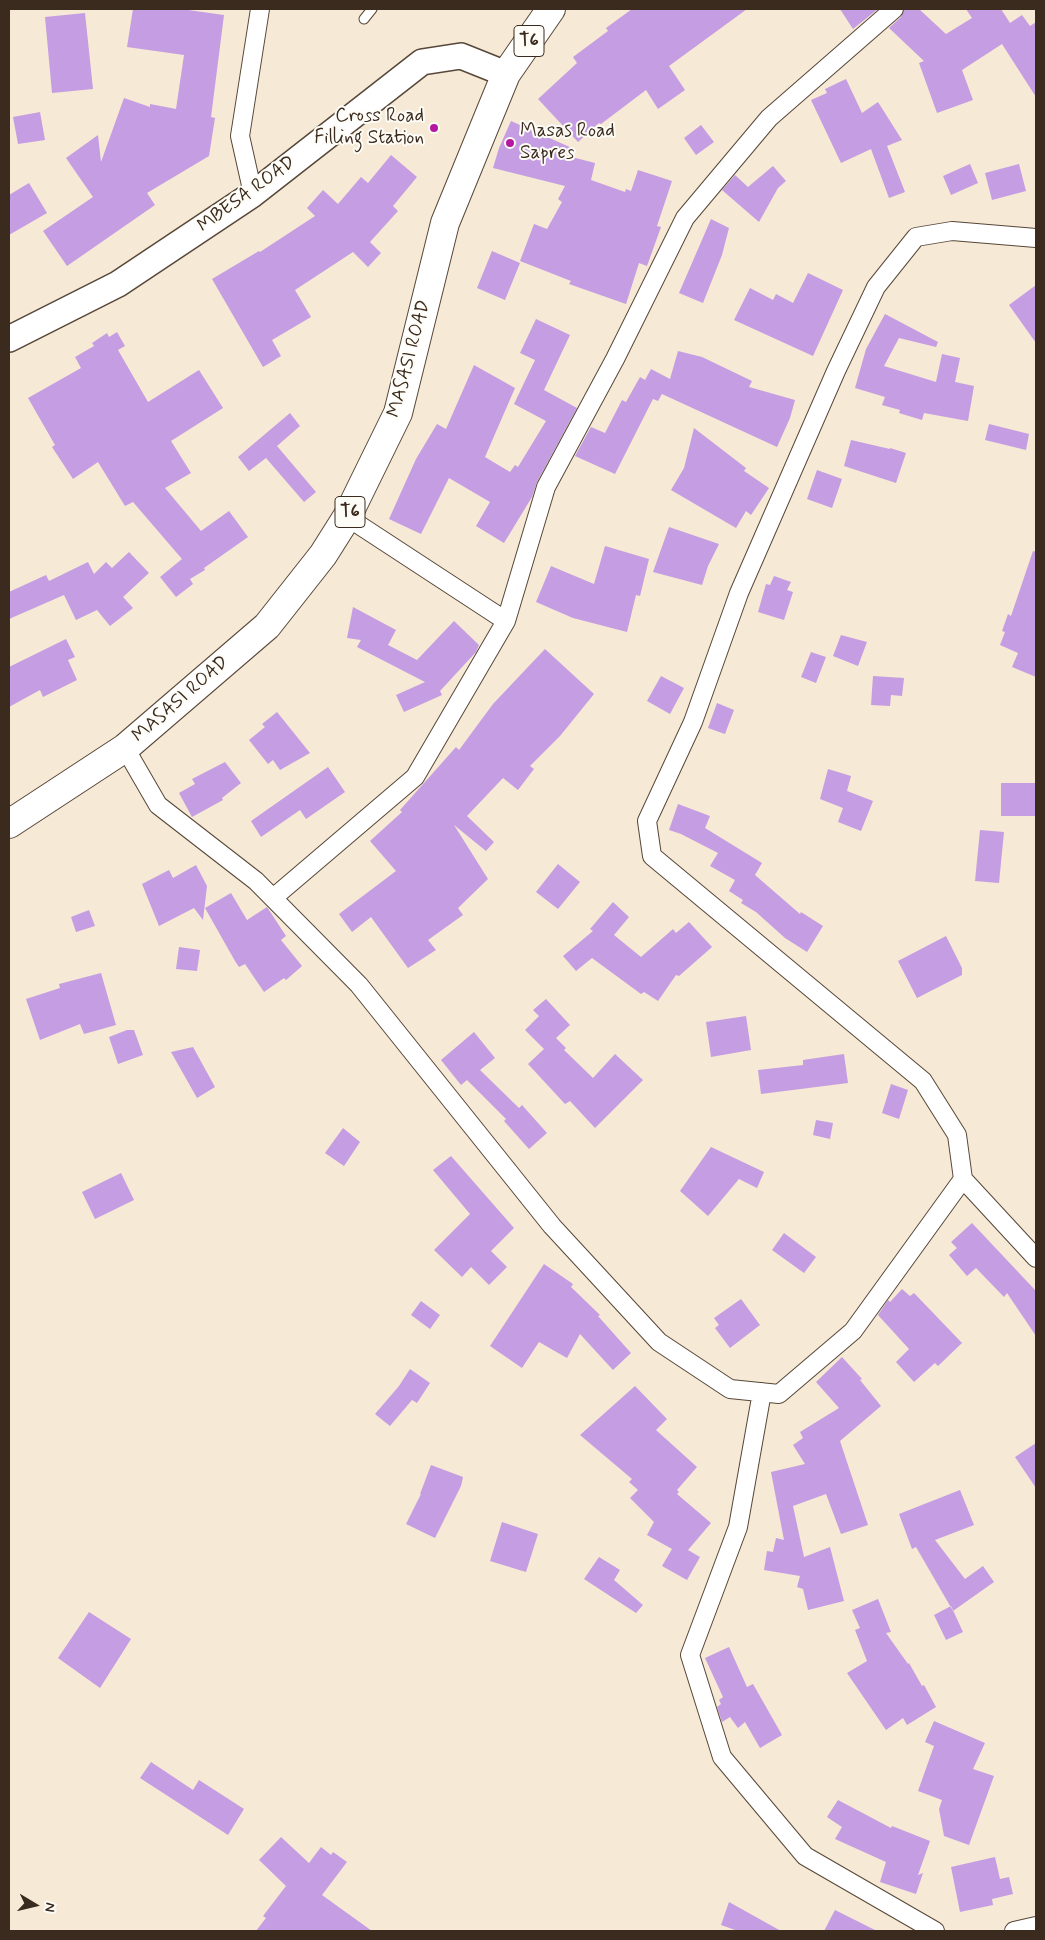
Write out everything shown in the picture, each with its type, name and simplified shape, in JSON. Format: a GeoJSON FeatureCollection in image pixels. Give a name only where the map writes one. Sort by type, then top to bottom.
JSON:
{"type":"FeatureCollection","features":[{"type":"Feature","properties":{"kind":"highway","name":"T6"},"geometry":{"type":"LineString","coordinates":[[506,74],[551,9]]}},
{"type":"Feature","properties":{"kind":"highway","name":"MASASI ROAD"},"geometry":{"type":"LineString","coordinates":[[9,824],[125,748],[267,626],[323,555],[347,517],[398,413],[445,222],[506,74]]}},
{"type":"Feature","properties":{"kind":"main road","name":"MBESA ROAD"},"geometry":{"type":"LineString","coordinates":[[9,339],[118,284],[252,194],[422,62],[461,56],[506,74]]}},
{"type":"Feature","properties":{"kind":"street"},"geometry":{"type":"LineString","coordinates":[[252,194],[240,136],[259,9]]}},
{"type":"Feature","properties":{"kind":"street"},"geometry":{"type":"LineString","coordinates":[[273,898],[415,777],[506,621],[546,487],[615,359],[685,218],[769,118],[894,9]]}},
{"type":"Feature","properties":{"kind":"street"},"geometry":{"type":"LineString","coordinates":[[1036,238],[952,230],[916,236],[876,287],[836,371],[739,592],[693,722],[647,821],[652,856],[923,1081],[957,1136],[963,1178],[1036,1258]]}},
{"type":"Feature","properties":{"kind":"street"},"geometry":{"type":"LineString","coordinates":[[347,517],[506,621]]}},
{"type":"Feature","properties":{"kind":"street"},"geometry":{"type":"LineString","coordinates":[[125,748],[158,805],[256,881],[359,985],[552,1226],[659,1342],[730,1389],[778,1394],[852,1331],[963,1178]]}},
{"type":"Feature","properties":{"kind":"street"},"geometry":{"type":"LineString","coordinates":[[762,1392],[738,1527],[690,1655],[722,1757],[805,1856],[935,1931]]}},
{"type":"Feature","properties":{"kind":"street"},"geometry":{"type":"LineString","coordinates":[[1014,1931],[1036,1926]]}},
{"type":"Feature","properties":{"kind":"lane"},"geometry":{"type":"LineString","coordinates":[[364,20],[372,9]]}},
{"type":"Feature","properties":{"kind":"building"},"geometry":{"type":"Polygon","coordinates":[[[133,9],[181,9],[224,15],[211,117],[215,118],[209,156],[147,193],[155,205],[67,266],[43,231],[93,197],[66,158],[98,135],[101,162],[124,98],[150,107],[150,104],[176,109],[184,55],[127,47],[133,9]]]}},
{"type":"Feature","properties":{"kind":"building"},"geometry":{"type":"Polygon","coordinates":[[[632,9],[747,9],[669,66],[685,90],[658,109],[646,90],[601,124],[599,123],[578,142],[538,99],[577,63],[573,57],[608,31],[606,28],[632,9]]]}},
{"type":"Feature","properties":{"kind":"building"},"geometry":{"type":"Polygon","coordinates":[[[840,9],[878,9],[853,29],[840,9]]]}},
{"type":"Feature","properties":{"kind":"building"},"geometry":{"type":"Polygon","coordinates":[[[904,9],[919,9],[946,34],[972,18],[966,9],[1001,9],[1010,23],[1022,15],[1030,26],[1036,22],[1036,97],[1002,44],[962,70],[973,100],[937,113],[919,63],[924,61],[889,28],[901,17],[904,9]]]}},
{"type":"Feature","properties":{"kind":"building"},"geometry":{"type":"Polygon","coordinates":[[[85,13],[93,89],[52,93],[45,17],[85,13]]]}},
{"type":"Feature","properties":{"kind":"building"},"geometry":{"type":"Polygon","coordinates":[[[846,79],[862,113],[878,102],[902,140],[887,146],[905,192],[889,198],[871,149],[841,163],[811,100],[827,93],[825,89],[846,79]]]}},
{"type":"Feature","properties":{"kind":"building"},"geometry":{"type":"Polygon","coordinates":[[[40,112],[45,140],[18,144],[13,117],[40,112]]]}},
{"type":"Feature","properties":{"kind":"building"},"geometry":{"type":"Polygon","coordinates":[[[511,121],[572,148],[564,155],[595,163],[591,180],[625,192],[626,189],[631,191],[638,170],[672,181],[657,226],[661,227],[647,266],[639,263],[626,304],[569,284],[571,281],[520,261],[534,224],[547,229],[562,202],[558,199],[565,186],[493,168],[499,148],[511,121]]]}},
{"type":"Feature","properties":{"kind":"building"},"geometry":{"type":"Polygon","coordinates":[[[701,125],[714,142],[696,155],[684,138],[701,125]]]}},
{"type":"Feature","properties":{"kind":"building"},"geometry":{"type":"Polygon","coordinates":[[[391,155],[417,177],[393,206],[398,211],[370,242],[381,253],[368,267],[353,252],[295,290],[311,317],[272,340],[281,356],[263,367],[212,279],[260,252],[315,216],[307,208],[323,190],[338,204],[361,177],[368,183],[391,155]]]}},
{"type":"Feature","properties":{"kind":"building"},"geometry":{"type":"Polygon","coordinates":[[[970,164],[978,183],[951,195],[943,176],[970,164]]]}},
{"type":"Feature","properties":{"kind":"building"},"geometry":{"type":"Polygon","coordinates":[[[1019,164],[1026,191],[992,200],[985,173],[1019,164]]]}},
{"type":"Feature","properties":{"kind":"building"},"geometry":{"type":"Polygon","coordinates":[[[773,166],[786,181],[778,188],[759,222],[722,190],[735,175],[748,187],[773,166]]]}},
{"type":"Feature","properties":{"kind":"building"},"geometry":{"type":"Polygon","coordinates":[[[29,183],[47,213],[9,235],[9,195],[29,183]]]}},
{"type":"Feature","properties":{"kind":"building"},"geometry":{"type":"Polygon","coordinates":[[[711,219],[729,228],[722,255],[703,303],[679,293],[711,219]]]}},
{"type":"Feature","properties":{"kind":"building"},"geometry":{"type":"Polygon","coordinates":[[[492,251],[520,263],[505,300],[477,288],[492,251]]]}},
{"type":"Feature","properties":{"kind":"building"},"geometry":{"type":"Polygon","coordinates":[[[808,273],[843,290],[813,356],[734,320],[750,288],[773,300],[776,294],[793,303],[808,273]]]}},
{"type":"Feature","properties":{"kind":"building"},"geometry":{"type":"Polygon","coordinates":[[[1036,285],[1036,343],[1009,305],[1036,285]]]}},
{"type":"Feature","properties":{"kind":"building"},"geometry":{"type":"Polygon","coordinates":[[[885,314],[938,342],[936,347],[899,338],[884,366],[936,382],[942,354],[960,358],[955,382],[974,386],[968,421],[924,413],[922,420],[899,413],[900,410],[882,405],[885,397],[855,388],[866,349],[885,314]]]}},
{"type":"Feature","properties":{"kind":"building"},"geometry":{"type":"Polygon","coordinates":[[[536,319],[570,335],[544,390],[577,408],[537,482],[532,497],[504,543],[476,526],[490,502],[449,478],[421,534],[389,519],[416,459],[437,424],[446,429],[474,365],[515,388],[485,457],[510,472],[515,465],[518,467],[546,421],[514,404],[535,360],[520,353],[536,319]]]}},
{"type":"Feature","properties":{"kind":"building"},"geometry":{"type":"Polygon","coordinates":[[[117,332],[125,346],[118,350],[148,402],[199,370],[223,408],[171,441],[191,473],[165,488],[201,531],[229,511],[248,537],[204,568],[205,570],[190,579],[193,584],[176,597],[160,577],[182,559],[133,502],[125,506],[98,462],[73,479],[52,447],[55,445],[28,398],[81,368],[75,357],[94,346],[92,343],[107,333],[109,337],[117,332]]]}},
{"type":"Feature","properties":{"kind":"building"},"geometry":{"type":"Polygon","coordinates":[[[678,351],[702,357],[752,381],[749,387],[795,400],[790,418],[777,447],[662,394],[658,401],[653,399],[615,474],[575,456],[591,427],[605,433],[622,400],[626,402],[640,377],[645,380],[651,369],[670,379],[678,351]]]}},
{"type":"Feature","properties":{"kind":"building"},"geometry":{"type":"Polygon","coordinates":[[[290,413],[300,426],[277,446],[316,492],[304,502],[266,458],[249,471],[238,457],[290,413]]]}},
{"type":"Feature","properties":{"kind":"building"},"geometry":{"type":"Polygon","coordinates":[[[989,424],[1029,434],[1026,450],[985,440],[989,424]]]}},
{"type":"Feature","properties":{"kind":"building"},"geometry":{"type":"Polygon","coordinates":[[[694,428],[746,468],[744,471],[769,488],[751,515],[746,511],[736,528],[671,490],[684,468],[694,428]]]}},
{"type":"Feature","properties":{"kind":"building"},"geometry":{"type":"Polygon","coordinates":[[[851,440],[906,453],[896,483],[844,466],[851,440]]]}},
{"type":"Feature","properties":{"kind":"building"},"geometry":{"type":"Polygon","coordinates":[[[817,470],[842,479],[832,508],[807,499],[817,470]]]}},
{"type":"Feature","properties":{"kind":"building"},"geometry":{"type":"Polygon","coordinates":[[[669,527],[719,544],[708,566],[702,585],[653,572],[669,527]]]}},
{"type":"Feature","properties":{"kind":"building"},"geometry":{"type":"Polygon","coordinates":[[[605,546],[649,559],[640,596],[636,595],[627,632],[573,618],[536,602],[551,566],[594,584],[605,546]]]}},
{"type":"Feature","properties":{"kind":"building"},"geometry":{"type":"Polygon","coordinates":[[[1033,551],[1036,552],[1036,677],[1012,667],[1018,653],[1000,645],[1005,632],[1002,631],[1008,614],[1011,616],[1033,551]]]}},
{"type":"Feature","properties":{"kind":"building"},"geometry":{"type":"Polygon","coordinates":[[[129,552],[149,573],[123,597],[133,608],[110,626],[97,610],[76,620],[64,595],[9,619],[9,592],[46,575],[49,581],[88,562],[94,574],[106,562],[112,568],[129,552]]]}},
{"type":"Feature","properties":{"kind":"building"},"geometry":{"type":"Polygon","coordinates":[[[774,576],[791,582],[787,590],[793,592],[784,620],[758,612],[766,584],[770,585],[774,576]]]}},
{"type":"Feature","properties":{"kind":"building"},"geometry":{"type":"Polygon","coordinates":[[[353,607],[396,630],[388,645],[417,660],[454,621],[479,645],[476,652],[440,691],[442,695],[404,712],[396,695],[425,682],[357,647],[361,640],[347,638],[353,607]]]}},
{"type":"Feature","properties":{"kind":"building"},"geometry":{"type":"Polygon","coordinates":[[[841,635],[867,642],[858,666],[833,656],[841,635]]]}},
{"type":"Feature","properties":{"kind":"building"},"geometry":{"type":"Polygon","coordinates":[[[66,639],[75,657],[68,660],[77,680],[43,697],[40,690],[9,707],[9,667],[66,639]]]}},
{"type":"Feature","properties":{"kind":"building"},"geometry":{"type":"Polygon","coordinates":[[[545,649],[594,694],[560,736],[530,766],[534,769],[518,790],[503,778],[467,816],[494,842],[486,851],[454,825],[488,879],[458,908],[463,915],[428,940],[436,950],[408,968],[371,917],[352,932],[339,914],[396,871],[370,841],[402,812],[400,810],[456,747],[459,750],[493,704],[545,649]]]}},
{"type":"Feature","properties":{"kind":"building"},"geometry":{"type":"Polygon","coordinates":[[[811,652],[826,657],[816,683],[801,677],[811,652]]]}},
{"type":"Feature","properties":{"kind":"building"},"geometry":{"type":"Polygon","coordinates":[[[661,676],[684,688],[670,714],[647,701],[661,676]]]}},
{"type":"Feature","properties":{"kind":"building"},"geometry":{"type":"Polygon","coordinates":[[[873,676],[904,678],[902,696],[891,695],[890,706],[871,705],[873,676]]]}},
{"type":"Feature","properties":{"kind":"building"},"geometry":{"type":"Polygon","coordinates":[[[717,703],[734,710],[725,734],[708,728],[717,703]]]}},
{"type":"Feature","properties":{"kind":"building"},"geometry":{"type":"Polygon","coordinates":[[[277,712],[310,753],[280,770],[273,760],[268,764],[249,740],[265,727],[262,724],[277,712]]]}},
{"type":"Feature","properties":{"kind":"building"},"geometry":{"type":"Polygon","coordinates":[[[225,762],[241,783],[222,798],[223,800],[192,817],[179,793],[195,784],[192,779],[225,762]]]}},
{"type":"Feature","properties":{"kind":"building"},"geometry":{"type":"Polygon","coordinates":[[[328,767],[345,792],[306,819],[300,810],[261,837],[251,821],[328,767]]]}},
{"type":"Feature","properties":{"kind":"building"},"geometry":{"type":"Polygon","coordinates":[[[828,769],[851,776],[847,791],[873,801],[861,831],[838,822],[843,808],[820,799],[828,769]]]}},
{"type":"Feature","properties":{"kind":"building"},"geometry":{"type":"Polygon","coordinates":[[[1001,783],[1036,783],[1036,816],[1001,816],[1001,783]]]}},
{"type":"Feature","properties":{"kind":"building"},"geometry":{"type":"Polygon","coordinates":[[[678,804],[710,816],[705,828],[762,863],[755,875],[800,914],[801,912],[823,926],[807,952],[785,938],[756,912],[741,903],[743,900],[729,891],[735,880],[710,866],[718,853],[669,830],[678,804]]]}},
{"type":"Feature","properties":{"kind":"building"},"geometry":{"type":"Polygon","coordinates":[[[980,830],[1004,832],[999,883],[975,881],[980,830]]]}},
{"type":"Feature","properties":{"kind":"building"},"geometry":{"type":"Polygon","coordinates":[[[558,864],[580,882],[558,909],[536,892],[558,864]]]}},
{"type":"Feature","properties":{"kind":"building"},"geometry":{"type":"Polygon","coordinates":[[[196,865],[207,886],[203,920],[194,908],[159,926],[142,884],[169,870],[173,878],[196,865]]]}},
{"type":"Feature","properties":{"kind":"building"},"geometry":{"type":"Polygon","coordinates":[[[231,893],[247,920],[267,907],[286,936],[281,940],[302,966],[286,980],[284,978],[264,992],[245,964],[239,967],[205,908],[231,893]]]}},
{"type":"Feature","properties":{"kind":"building"},"geometry":{"type":"Polygon","coordinates":[[[613,902],[629,917],[614,935],[641,957],[673,929],[676,933],[689,922],[712,947],[679,976],[676,975],[658,1001],[644,992],[641,994],[592,958],[576,971],[563,956],[593,931],[590,929],[613,902]]]}},
{"type":"Feature","properties":{"kind":"building"},"geometry":{"type":"Polygon","coordinates":[[[89,910],[95,926],[76,932],[71,917],[89,910]]]}},
{"type":"Feature","properties":{"kind":"building"},"geometry":{"type":"Polygon","coordinates":[[[946,936],[962,968],[962,975],[917,998],[898,961],[946,936]]]}},
{"type":"Feature","properties":{"kind":"building"},"geometry":{"type":"Polygon","coordinates":[[[179,947],[200,950],[197,971],[176,969],[179,947]]]}},
{"type":"Feature","properties":{"kind":"building"},"geometry":{"type":"Polygon","coordinates":[[[101,973],[116,1025],[84,1034],[80,1024],[40,1040],[26,999],[60,988],[59,984],[101,973]]]}},
{"type":"Feature","properties":{"kind":"building"},"geometry":{"type":"Polygon","coordinates":[[[546,999],[570,1025],[556,1038],[566,1048],[564,1050],[593,1078],[615,1054],[643,1080],[595,1128],[570,1101],[565,1104],[528,1064],[544,1049],[525,1030],[539,1016],[533,1010],[546,999]]]}},
{"type":"Feature","properties":{"kind":"building"},"geometry":{"type":"Polygon","coordinates":[[[746,1016],[751,1050],[711,1057],[706,1022],[746,1016]]]}},
{"type":"Feature","properties":{"kind":"building"},"geometry":{"type":"Polygon","coordinates":[[[127,1030],[134,1030],[143,1055],[118,1064],[109,1037],[127,1030]]]}},
{"type":"Feature","properties":{"kind":"building"},"geometry":{"type":"Polygon","coordinates":[[[474,1032],[495,1058],[480,1070],[519,1108],[522,1105],[547,1133],[529,1149],[504,1121],[506,1119],[467,1080],[461,1085],[441,1060],[474,1032]]]}},
{"type":"Feature","properties":{"kind":"building"},"geometry":{"type":"Polygon","coordinates":[[[193,1047],[215,1087],[197,1098],[171,1052],[193,1047]]]}},
{"type":"Feature","properties":{"kind":"building"},"geometry":{"type":"Polygon","coordinates":[[[844,1054],[848,1083],[761,1094],[758,1070],[803,1065],[803,1060],[844,1054]]]}},
{"type":"Feature","properties":{"kind":"building"},"geometry":{"type":"Polygon","coordinates":[[[891,1084],[908,1090],[899,1119],[882,1113],[891,1084]]]}},
{"type":"Feature","properties":{"kind":"building"},"geometry":{"type":"Polygon","coordinates":[[[816,1120],[833,1123],[830,1139],[813,1135],[816,1120]]]}},
{"type":"Feature","properties":{"kind":"building"},"geometry":{"type":"Polygon","coordinates":[[[343,1128],[360,1142],[344,1166],[325,1153],[343,1128]]]}},
{"type":"Feature","properties":{"kind":"building"},"geometry":{"type":"Polygon","coordinates":[[[711,1147],[764,1172],[757,1188],[739,1179],[708,1216],[680,1191],[711,1147]]]}},
{"type":"Feature","properties":{"kind":"building"},"geometry":{"type":"Polygon","coordinates":[[[451,1156],[514,1228],[491,1251],[507,1267],[489,1285],[471,1267],[462,1277],[434,1250],[470,1214],[433,1170],[451,1156]]]}},
{"type":"Feature","properties":{"kind":"building"},"geometry":{"type":"Polygon","coordinates":[[[121,1173],[134,1200],[95,1219],[82,1192],[121,1173]]]}},
{"type":"Feature","properties":{"kind":"building"},"geometry":{"type":"Polygon","coordinates":[[[972,1223],[1036,1291],[1036,1336],[1007,1293],[1004,1297],[976,1268],[967,1276],[949,1255],[957,1248],[951,1242],[972,1223]]]}},
{"type":"Feature","properties":{"kind":"building"},"geometry":{"type":"Polygon","coordinates":[[[784,1233],[816,1257],[804,1273],[772,1250],[784,1233]]]}},
{"type":"Feature","properties":{"kind":"building"},"geometry":{"type":"Polygon","coordinates":[[[544,1264],[573,1284],[571,1287],[600,1315],[598,1316],[631,1353],[613,1370],[580,1334],[567,1358],[539,1342],[522,1368],[490,1346],[544,1264]]]}},
{"type":"Feature","properties":{"kind":"building"},"geometry":{"type":"Polygon","coordinates":[[[902,1289],[910,1296],[914,1293],[962,1343],[938,1366],[935,1363],[914,1382],[896,1362],[909,1349],[878,1315],[888,1300],[890,1302],[902,1289]]]}},
{"type":"Feature","properties":{"kind":"building"},"geometry":{"type":"Polygon","coordinates":[[[741,1299],[760,1325],[730,1348],[715,1328],[719,1325],[714,1318],[741,1299]]]}},
{"type":"Feature","properties":{"kind":"building"},"geometry":{"type":"Polygon","coordinates":[[[421,1301],[440,1315],[430,1329],[411,1315],[421,1301]]]}},
{"type":"Feature","properties":{"kind":"building"},"geometry":{"type":"Polygon","coordinates":[[[842,1357],[862,1379],[860,1380],[881,1406],[840,1441],[868,1525],[841,1534],[826,1494],[793,1506],[804,1557],[830,1547],[844,1601],[808,1610],[803,1589],[797,1587],[800,1576],[764,1570],[767,1551],[773,1552],[776,1538],[784,1540],[771,1472],[805,1464],[793,1445],[803,1438],[800,1432],[839,1408],[816,1382],[842,1357]]]}},
{"type":"Feature","properties":{"kind":"building"},"geometry":{"type":"Polygon","coordinates":[[[410,1369],[430,1383],[417,1403],[412,1400],[390,1426],[375,1414],[399,1386],[410,1369]]]}},
{"type":"Feature","properties":{"kind":"building"},"geometry":{"type":"Polygon","coordinates":[[[635,1386],[667,1419],[656,1430],[697,1467],[677,1490],[679,1492],[677,1494],[711,1523],[688,1550],[700,1557],[687,1580],[662,1566],[672,1549],[647,1535],[654,1522],[630,1498],[638,1490],[629,1482],[632,1479],[580,1435],[635,1386]]]}},
{"type":"Feature","properties":{"kind":"building"},"geometry":{"type":"Polygon","coordinates":[[[1036,1443],[1036,1488],[1015,1457],[1036,1443]]]}},
{"type":"Feature","properties":{"kind":"building"},"geometry":{"type":"Polygon","coordinates":[[[431,1465],[463,1477],[461,1486],[435,1538],[406,1524],[421,1494],[431,1465]]]}},
{"type":"Feature","properties":{"kind":"building"},"geometry":{"type":"Polygon","coordinates":[[[960,1490],[974,1525],[935,1540],[965,1579],[983,1566],[994,1582],[953,1611],[916,1547],[912,1549],[899,1514],[960,1490]]]}},
{"type":"Feature","properties":{"kind":"building"},"geometry":{"type":"Polygon","coordinates":[[[502,1522],[538,1534],[526,1572],[490,1561],[502,1522]]]}},
{"type":"Feature","properties":{"kind":"building"},"geometry":{"type":"Polygon","coordinates":[[[599,1557],[620,1570],[614,1580],[643,1605],[636,1613],[584,1579],[599,1557]]]}},
{"type":"Feature","properties":{"kind":"building"},"geometry":{"type":"Polygon","coordinates":[[[878,1599],[891,1632],[886,1633],[909,1663],[922,1686],[924,1685],[936,1707],[907,1725],[903,1718],[886,1730],[847,1673],[867,1661],[855,1630],[860,1628],[852,1610],[878,1599]]]}},
{"type":"Feature","properties":{"kind":"building"},"geometry":{"type":"Polygon","coordinates":[[[951,1606],[963,1632],[946,1640],[934,1615],[951,1606]]]}},
{"type":"Feature","properties":{"kind":"building"},"geometry":{"type":"Polygon","coordinates":[[[89,1612],[131,1639],[100,1688],[58,1658],[89,1612]]]}},
{"type":"Feature","properties":{"kind":"building"},"geometry":{"type":"Polygon","coordinates":[[[729,1647],[747,1687],[753,1684],[782,1735],[760,1748],[745,1722],[738,1728],[730,1717],[722,1722],[717,1707],[721,1704],[719,1700],[723,1697],[705,1658],[729,1647]]]}},
{"type":"Feature","properties":{"kind":"building"},"geometry":{"type":"Polygon","coordinates":[[[934,1721],[985,1743],[973,1769],[994,1776],[969,1845],[944,1836],[939,1809],[942,1800],[918,1791],[934,1746],[925,1742],[934,1721]]]}},
{"type":"Feature","properties":{"kind":"building"},"geometry":{"type":"Polygon","coordinates":[[[151,1762],[193,1790],[199,1780],[244,1809],[228,1835],[140,1778],[151,1762]]]}},
{"type":"Feature","properties":{"kind":"building"},"geometry":{"type":"Polygon","coordinates":[[[838,1800],[891,1828],[892,1826],[930,1841],[918,1875],[923,1873],[916,1894],[880,1882],[886,1862],[835,1839],[842,1827],[827,1817],[838,1800]]]}},
{"type":"Feature","properties":{"kind":"building"},"geometry":{"type":"Polygon","coordinates":[[[281,1837],[309,1863],[321,1847],[331,1855],[333,1852],[347,1862],[322,1895],[372,1931],[256,1931],[266,1918],[263,1916],[286,1886],[259,1860],[281,1837]]]}},
{"type":"Feature","properties":{"kind":"building"},"geometry":{"type":"Polygon","coordinates":[[[995,1857],[1000,1879],[1009,1877],[1013,1894],[992,1899],[993,1905],[960,1912],[951,1867],[995,1857]]]}},
{"type":"Feature","properties":{"kind":"building"},"geometry":{"type":"Polygon","coordinates":[[[729,1902],[781,1931],[738,1931],[721,1925],[729,1902]]]}},
{"type":"Feature","properties":{"kind":"building"},"geometry":{"type":"Polygon","coordinates":[[[835,1910],[877,1931],[824,1931],[835,1910]]]}},
{"type":"Feature","properties":{"kind":"place","name":"Cross Road Filling Station"},"geometry":{"type":"Point","coordinates":[434,128]}},
{"type":"Feature","properties":{"kind":"place","name":"Masas Road Sapres"},"geometry":{"type":"Point","coordinates":[510,143]}}]}
